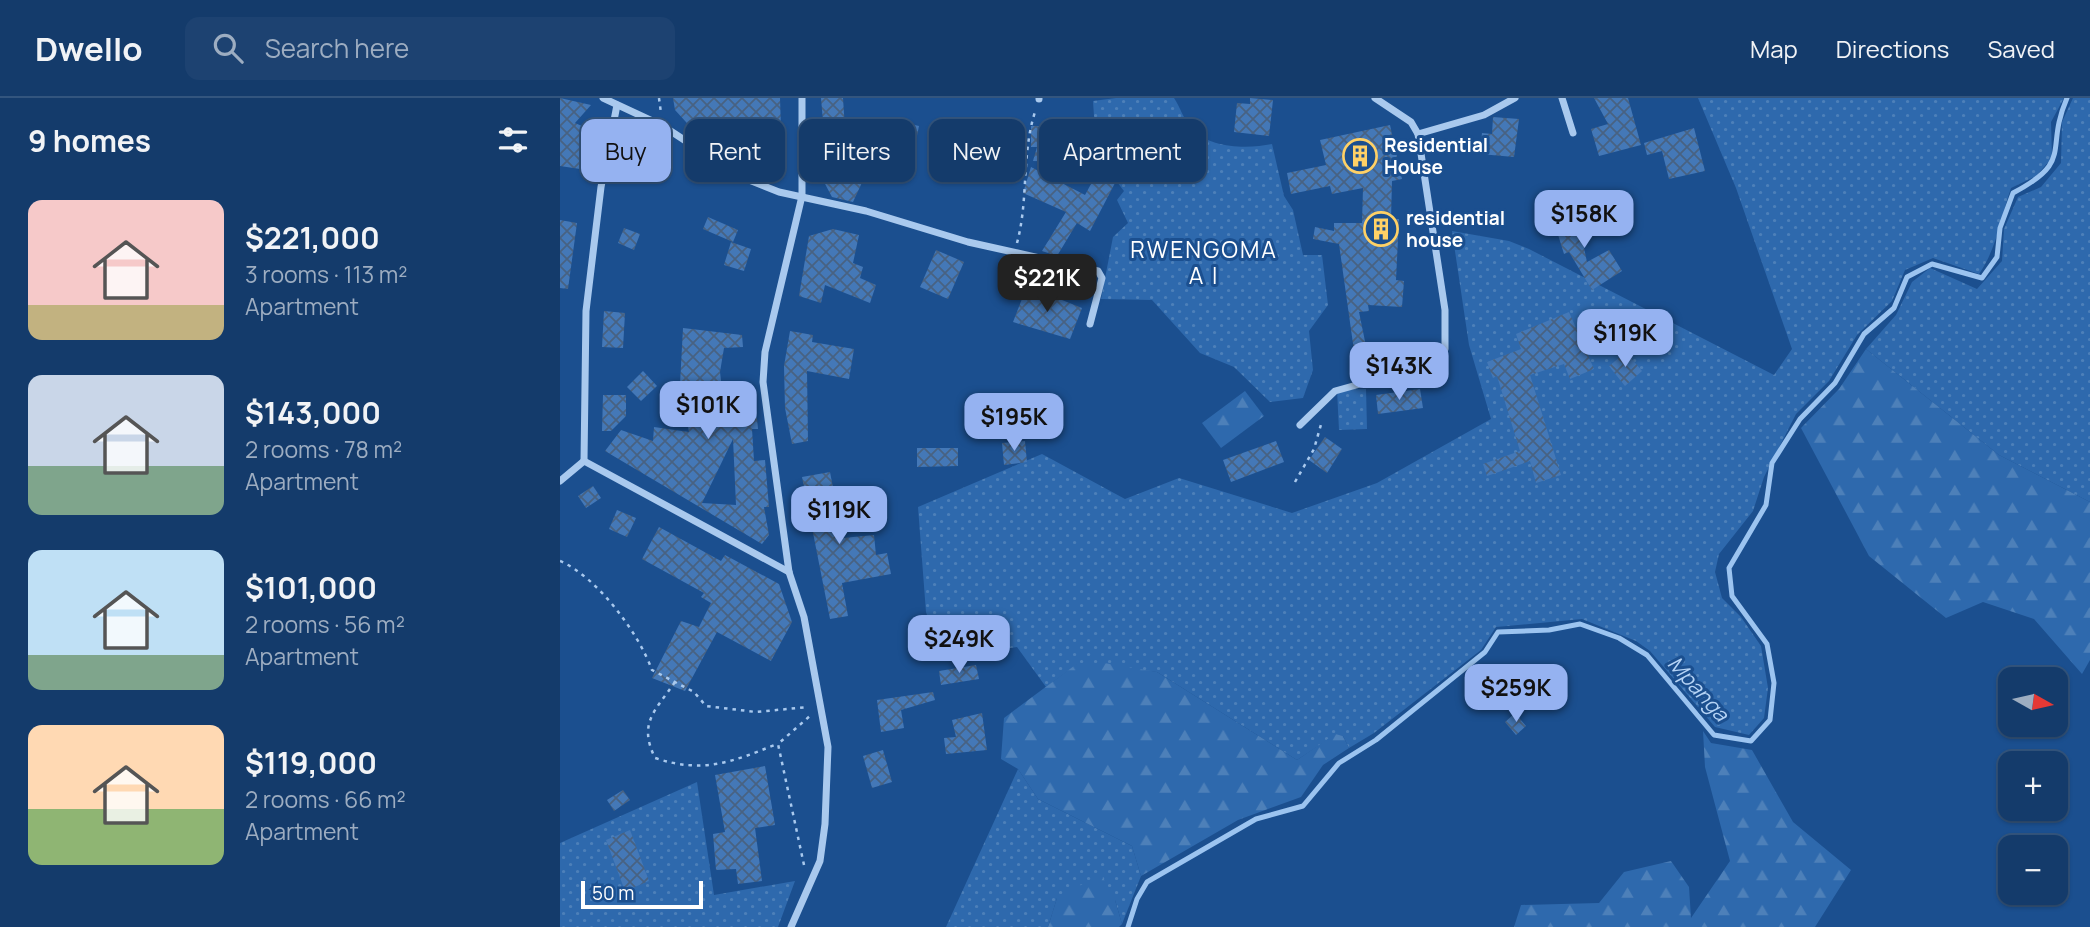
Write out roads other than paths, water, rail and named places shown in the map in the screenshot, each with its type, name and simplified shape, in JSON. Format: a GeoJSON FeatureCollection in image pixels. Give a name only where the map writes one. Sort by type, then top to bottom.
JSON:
{"type":"FeatureCollection","features":[{"type":"Feature","properties":{"kind":"street"},"geometry":{"type":"LineString","coordinates":[[604,98],[663,126],[739,176],[779,192],[879,214],[1014,253],[1098,271],[1102,278],[1090,324]]}},
{"type":"Feature","properties":{"kind":"street"},"geometry":{"type":"LineString","coordinates":[[792,927],[820,861],[825,824],[828,747],[804,617],[789,572],[763,382],[763,365],[802,197],[802,98]]}},
{"type":"Feature","properties":{"kind":"street"},"geometry":{"type":"LineString","coordinates":[[1300,425],[1325,397],[1342,387],[1436,360],[1445,349],[1445,310],[1418,134],[1411,122],[1376,98]]}},
{"type":"Feature","properties":{"kind":"street"},"geometry":{"type":"LineString","coordinates":[[1418,134],[1484,115],[1515,98]]}},
{"type":"Feature","properties":{"kind":"street"},"geometry":{"type":"LineString","coordinates":[[1562,98],[1573,133]]}},
{"type":"Feature","properties":{"kind":"street"},"geometry":{"type":"LineString","coordinates":[[560,481],[584,461],[586,312],[601,187],[617,105]]}},
{"type":"Feature","properties":{"kind":"street"},"geometry":{"type":"LineString","coordinates":[[584,461],[789,572]]}},
{"type":"Feature","properties":{"kind":"waterway","name":"Mpanga"},"geometry":{"type":"LineString","coordinates":[[1128,927],[1137,899],[1147,882],[1256,819],[1303,806],[1339,763],[1376,740],[1485,652],[1498,632],[1549,630],[1580,624],[1619,638],[1647,655],[1714,735],[1751,741],[1770,720],[1774,683],[1767,644],[1732,596],[1729,568],[1766,505],[1772,463],[1800,419],[1835,383],[1864,334],[1894,308],[1907,277],[1932,264],[1982,278],[1997,257],[2000,228],[2013,193],[2032,182],[2051,162],[2067,98]]}},
{"type":"Feature","properties":{"kind":"place","name":"Residential House"},"geometry":{"type":"Point","coordinates":[1360,156]}},
{"type":"Feature","properties":{"kind":"place","name":"residential house"},"geometry":{"type":"Point","coordinates":[1381,229]}},
{"type":"Feature","properties":{"kind":"district","name":"RWENGOMA A I"},"geometry":{"type":"Point","coordinates":[1204,263]}}]}
